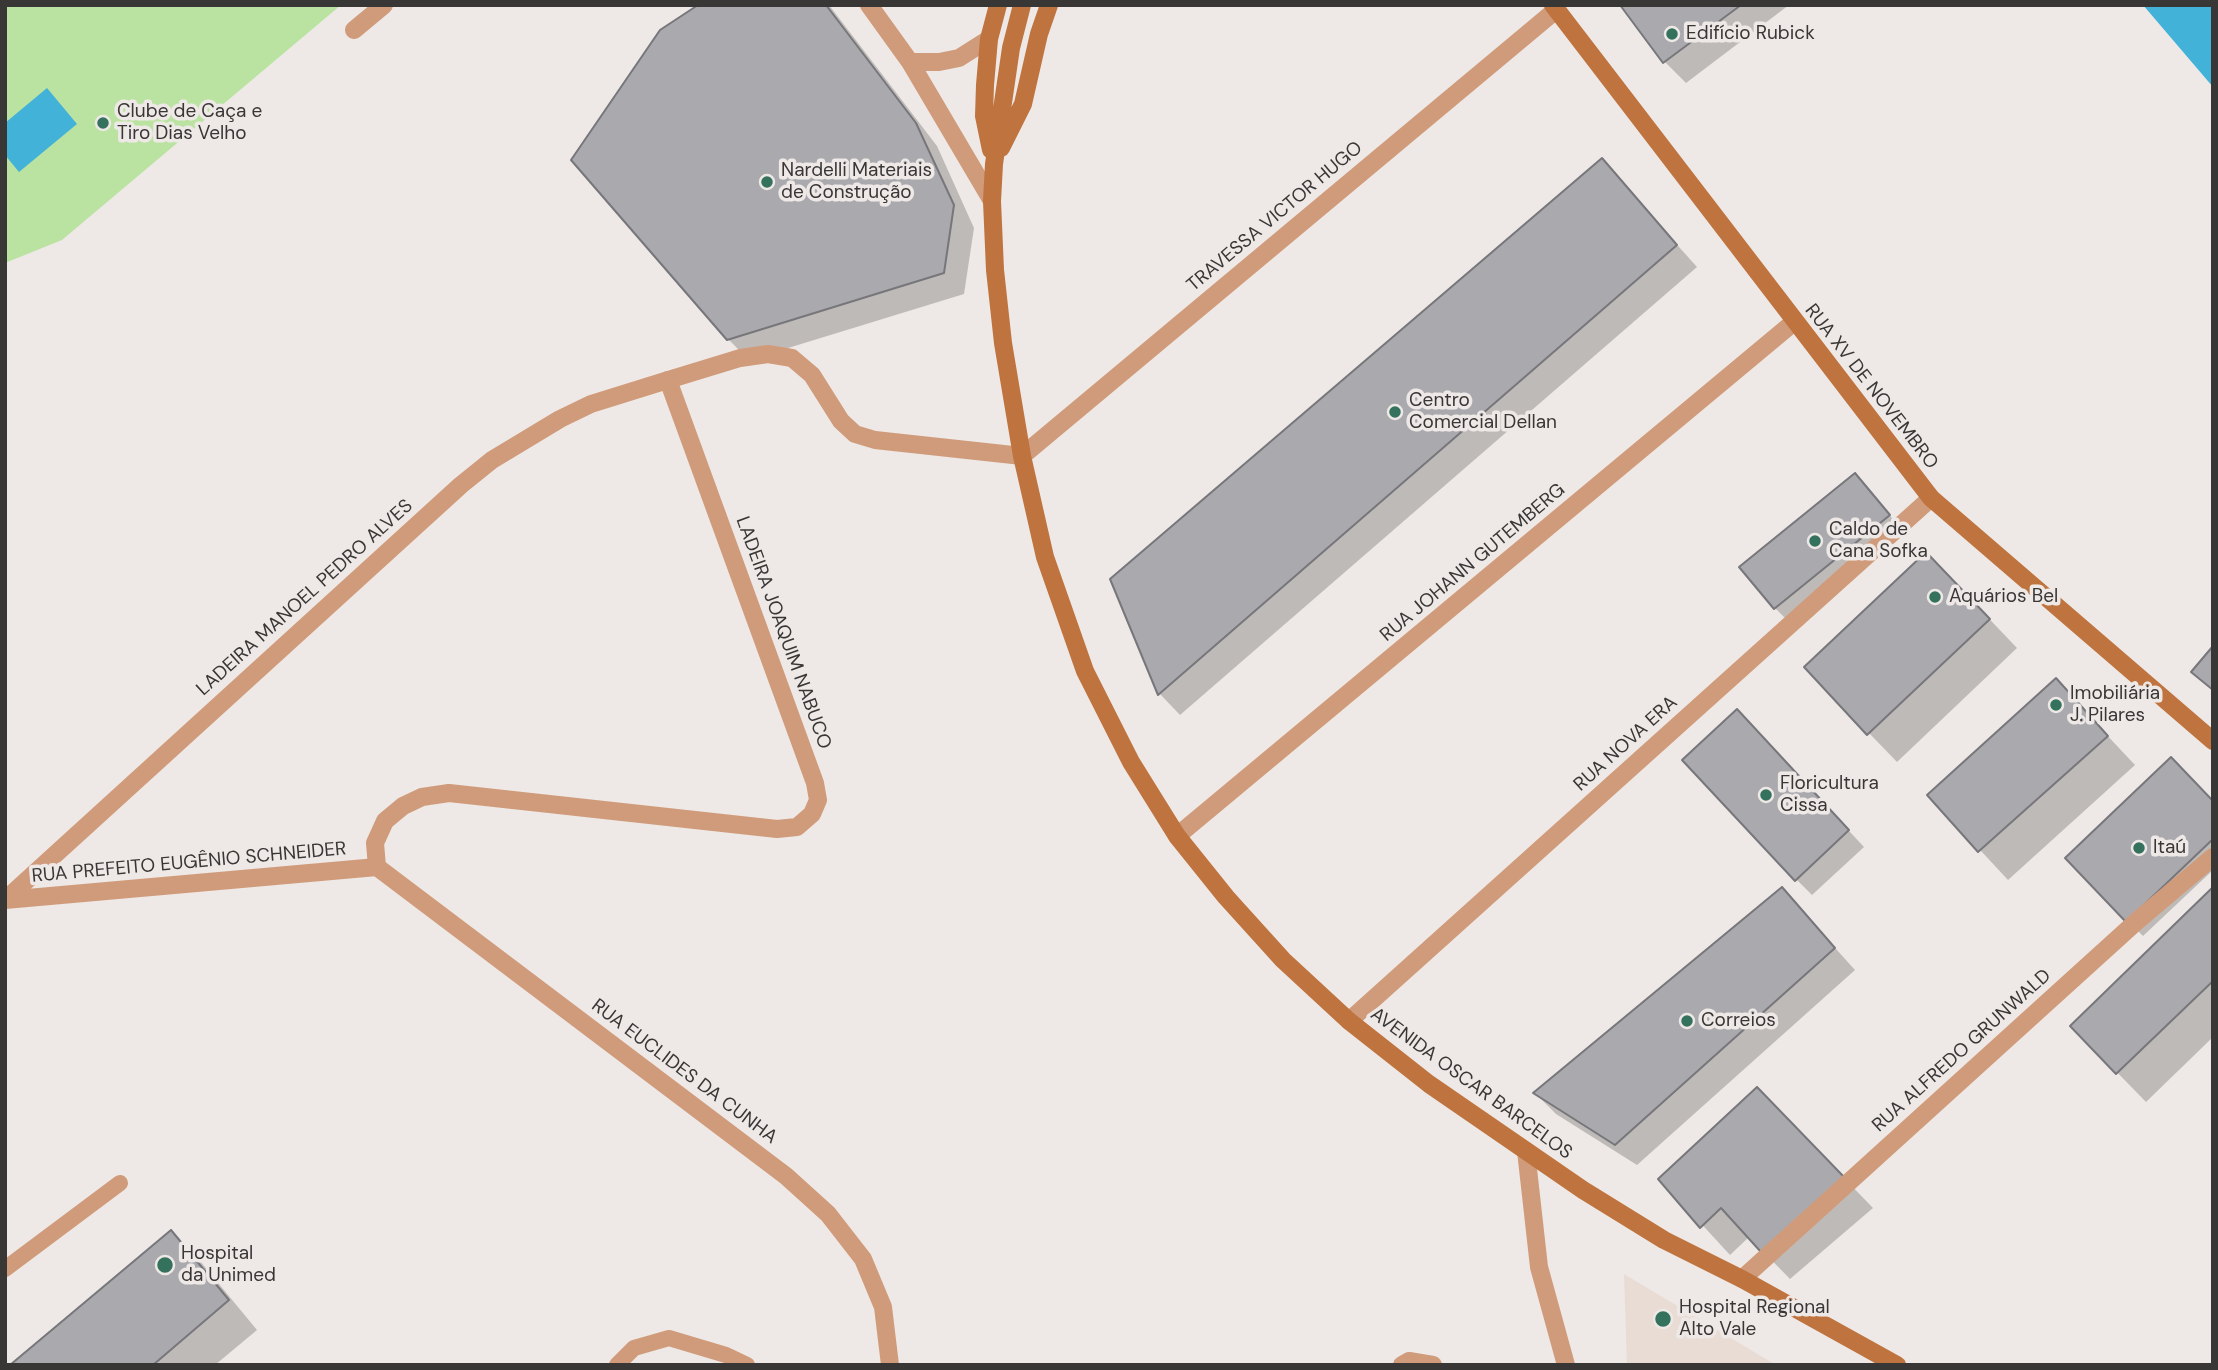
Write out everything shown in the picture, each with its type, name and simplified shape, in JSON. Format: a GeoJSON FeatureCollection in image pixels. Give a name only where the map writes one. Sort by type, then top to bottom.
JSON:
{"type":"FeatureCollection","features":[{"type":"Feature","properties":{"kind":"main road"},"geometry":{"type":"LineString","coordinates":[[994,164],[984,117],[989,39],[998,5]]}},
{"type":"Feature","properties":{"kind":"main road"},"geometry":{"type":"LineString","coordinates":[[994,164],[1011,48],[1023,5]]}},
{"type":"Feature","properties":{"kind":"main road"},"geometry":{"type":"LineString","coordinates":[[994,164],[1023,104],[1039,34],[1049,5]]}},
{"type":"Feature","properties":{"kind":"main road","name":"RUA XV DE NOVEMBRO"},"geometry":{"type":"LineString","coordinates":[[1555,8],[1794,323],[1931,498],[2213,741]]}},
{"type":"Feature","properties":{"kind":"main road","name":"AVENIDA OSCAR BARCELOS"},"geometry":{"type":"LineString","coordinates":[[994,164],[992,201],[995,270],[1003,343],[1022,456],[1045,557],[1085,671],[1131,762],[1177,836],[1283,960],[1349,1021],[1429,1084],[1583,1190],[1664,1240],[1897,1365]]}},
{"type":"Feature","properties":{"kind":"street"},"geometry":{"type":"LineString","coordinates":[[354,30],[384,5]]}},
{"type":"Feature","properties":{"kind":"street"},"geometry":{"type":"LineString","coordinates":[[869,5],[910,62],[992,201]]}},
{"type":"Feature","properties":{"kind":"street","name":"TRAVESSA VICTOR HUGO"},"geometry":{"type":"LineString","coordinates":[[1022,456],[1555,8]]}},
{"type":"Feature","properties":{"kind":"street"},"geometry":{"type":"LineString","coordinates":[[910,62],[939,62],[959,58],[989,39]]}},
{"type":"Feature","properties":{"kind":"street","name":"RUA JOHANN GUTEMBERG"},"geometry":{"type":"LineString","coordinates":[[1177,836],[1794,323]]}},
{"type":"Feature","properties":{"kind":"street"},"geometry":{"type":"LineString","coordinates":[[668,380],[740,358],[768,354],[792,358],[812,375],[841,421],[855,434],[875,440],[1022,456]]}},
{"type":"Feature","properties":{"kind":"street","name":"LADEIRA JOAQUIM NABUCO"},"geometry":{"type":"LineString","coordinates":[[377,867],[375,843],[385,821],[403,806],[422,797],[449,793],[776,830],[796,827],[811,814],[818,800],[816,783],[668,380]]}},
{"type":"Feature","properties":{"kind":"street","name":"LADEIRA MANOEL PEDRO ALVES"},"geometry":{"type":"LineString","coordinates":[[5,900],[481,468],[560,419],[591,404],[668,380]]}},
{"type":"Feature","properties":{"kind":"street","name":"RUA NOVA ERA"},"geometry":{"type":"LineString","coordinates":[[1349,1021],[1931,498]]}},
{"type":"Feature","properties":{"kind":"street","name":"RUA ALFREDO GRUNWALD"},"geometry":{"type":"LineString","coordinates":[[1741,1279],[2137,921],[2213,857]]}},
{"type":"Feature","properties":{"kind":"street","name":"RUA PREFEITO EUGÊNIO SCHNEIDER"},"geometry":{"type":"LineString","coordinates":[[5,900],[377,867]]}},
{"type":"Feature","properties":{"kind":"street","name":"RUA EUCLIDES DA CUNHA"},"geometry":{"type":"LineString","coordinates":[[377,867],[786,1176],[828,1214],[863,1259],[883,1307],[890,1365]]}},
{"type":"Feature","properties":{"kind":"street"},"geometry":{"type":"LineString","coordinates":[[1526,1151],[1539,1267],[1566,1365]]}},
{"type":"Feature","properties":{"kind":"street"},"geometry":{"type":"LineString","coordinates":[[1402,1365],[1409,1361],[1433,1365]]}},
{"type":"Feature","properties":{"kind":"lane"},"geometry":{"type":"LineString","coordinates":[[5,1269],[120,1183]]}},
{"type":"Feature","properties":{"kind":"lane"},"geometry":{"type":"LineString","coordinates":[[617,1365],[634,1349],[669,1338],[726,1355],[747,1365]]}},
{"type":"Feature","properties":{"kind":"shaded area","name":"Hospital Regional Alto Vale"},"geometry":{"type":"Polygon","coordinates":[[[1624,1274],[1776,1365],[1627,1365],[1624,1274]]]}},
{"type":"Feature","properties":{"kind":"green space","name":"Clube de Caça e Tiro Dias Velho"},"geometry":{"type":"Polygon","coordinates":[[[5,5],[341,5],[62,240],[5,263],[5,5]]]}},
{"type":"Feature","properties":{"kind":"water"},"geometry":{"type":"Polygon","coordinates":[[[2143,5],[2213,5],[2213,87],[2143,5]]]}},
{"type":"Feature","properties":{"kind":"water"},"geometry":{"type":"Polygon","coordinates":[[[47,88],[77,124],[19,172],[5,155],[5,123],[47,88]]]}},
{"type":"Feature","properties":{"kind":"building","name":"Nardelli Materiais de Construção"},"geometry":{"type":"Polygon","coordinates":[[[698,5],[826,5],[916,123],[954,205],[944,273],[727,340],[571,160],[660,30],[698,5]]]}},
{"type":"Feature","properties":{"kind":"building","name":"Edifício Rubick"},"geometry":{"type":"Polygon","coordinates":[[[1620,5],[1741,5],[1663,63],[1620,5]]]}},
{"type":"Feature","properties":{"kind":"building","name":"Centro Comercial Dellan"},"geometry":{"type":"Polygon","coordinates":[[[1602,158],[1677,245],[1158,695],[1110,579],[1602,158]]]}},
{"type":"Feature","properties":{"kind":"building","name":"Caldo de Cana Sofka"},"geometry":{"type":"Polygon","coordinates":[[[1855,473],[1890,515],[1774,609],[1739,567],[1855,473]]]}},
{"type":"Feature","properties":{"kind":"building"},"geometry":{"type":"Polygon","coordinates":[[[1926,552],[1990,619],[1867,735],[1804,667],[1926,552]]]}},
{"type":"Feature","properties":{"kind":"building"},"geometry":{"type":"Polygon","coordinates":[[[2213,646],[2213,690],[2191,672],[2213,646]]]}},
{"type":"Feature","properties":{"kind":"building"},"geometry":{"type":"Polygon","coordinates":[[[2056,678],[2108,736],[1978,852],[1927,795],[2056,678]]]}},
{"type":"Feature","properties":{"kind":"building","name":"Floricultura Cissa"},"geometry":{"type":"Polygon","coordinates":[[[1737,709],[1849,830],[1795,881],[1682,760],[1737,709]]]}},
{"type":"Feature","properties":{"kind":"building","name":"Itaú"},"geometry":{"type":"Polygon","coordinates":[[[2171,757],[2213,801],[2213,839],[2126,922],[2065,858],[2171,757]]]}},
{"type":"Feature","properties":{"kind":"building","name":"Correios"},"geometry":{"type":"Polygon","coordinates":[[[1782,887],[1835,948],[1615,1145],[1533,1093],[1782,887]]]}},
{"type":"Feature","properties":{"kind":"building"},"geometry":{"type":"Polygon","coordinates":[[[2213,887],[2213,981],[2116,1074],[2070,1026],[2213,887]]]}},
{"type":"Feature","properties":{"kind":"building"},"geometry":{"type":"Polygon","coordinates":[[[1757,1087],[1845,1178],[1761,1252],[1721,1208],[1700,1228],[1658,1179],[1757,1087]]]}},
{"type":"Feature","properties":{"kind":"building","name":"Hospital da Unimed"},"geometry":{"type":"Polygon","coordinates":[[[171,1230],[229,1300],[153,1365],[10,1365],[171,1230]]]}},
{"type":"Feature","properties":{"kind":"place","name":"Edifício Rubick"},"geometry":{"type":"Point","coordinates":[1672,34]}},
{"type":"Feature","properties":{"kind":"place","name":"Clube de Caça e Tiro Dias Velho"},"geometry":{"type":"Point","coordinates":[103,123]}},
{"type":"Feature","properties":{"kind":"place","name":"Nardelli Materiais de Construção"},"geometry":{"type":"Point","coordinates":[767,182]}},
{"type":"Feature","properties":{"kind":"place","name":"Centro Comercial Dellan"},"geometry":{"type":"Point","coordinates":[1395,412]}},
{"type":"Feature","properties":{"kind":"place","name":"Caldo de Cana Sofka"},"geometry":{"type":"Point","coordinates":[1815,541]}},
{"type":"Feature","properties":{"kind":"place","name":"Aquários Bel"},"geometry":{"type":"Point","coordinates":[1935,597]}},
{"type":"Feature","properties":{"kind":"place","name":"Imobiliária J. Pilares"},"geometry":{"type":"Point","coordinates":[2056,705]}},
{"type":"Feature","properties":{"kind":"place","name":"Floricultura Cissa"},"geometry":{"type":"Point","coordinates":[1766,795]}},
{"type":"Feature","properties":{"kind":"place","name":"Itaú"},"geometry":{"type":"Point","coordinates":[2139,848]}},
{"type":"Feature","properties":{"kind":"place","name":"Correios"},"geometry":{"type":"Point","coordinates":[1687,1021]}},
{"type":"Feature","properties":{"kind":"place","name":"Hospital da Unimed"},"geometry":{"type":"Point","coordinates":[165,1265]}},
{"type":"Feature","properties":{"kind":"place","name":"Hospital Regional Alto Vale"},"geometry":{"type":"Point","coordinates":[1663,1319]}}]}
